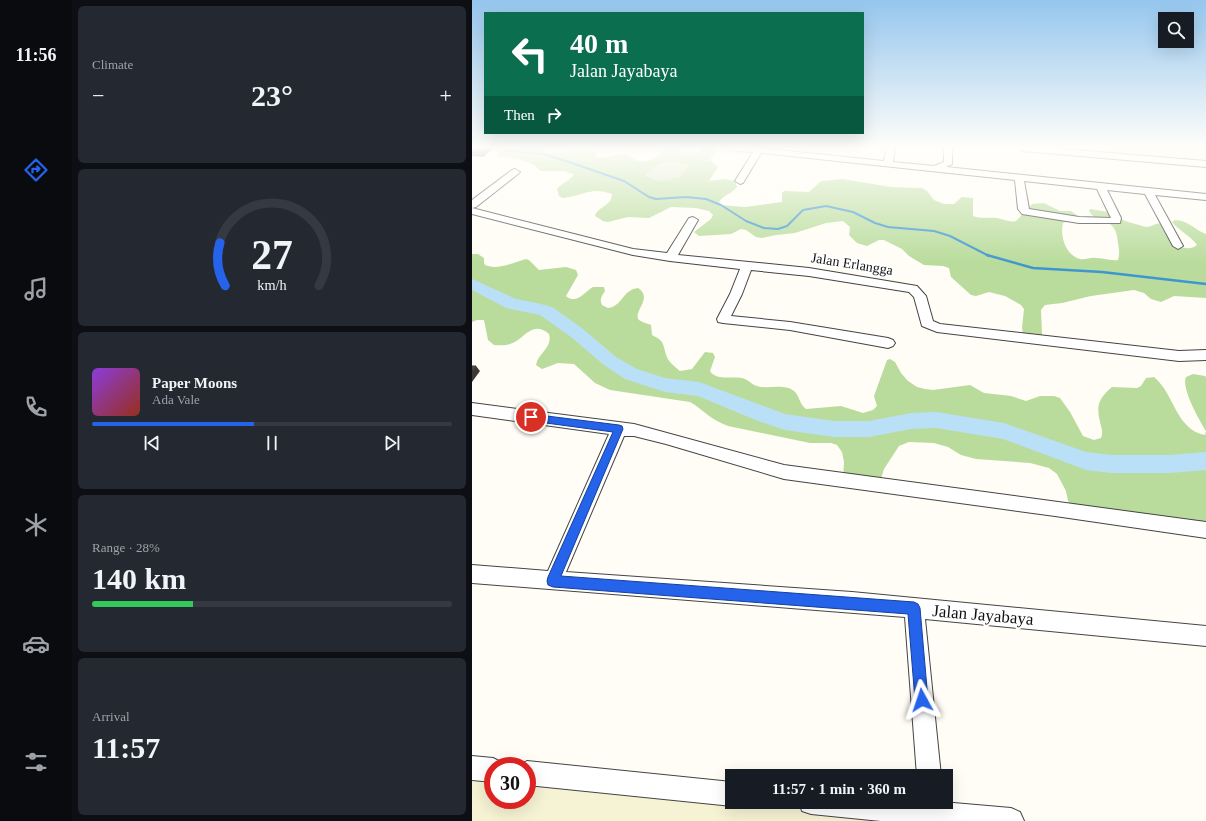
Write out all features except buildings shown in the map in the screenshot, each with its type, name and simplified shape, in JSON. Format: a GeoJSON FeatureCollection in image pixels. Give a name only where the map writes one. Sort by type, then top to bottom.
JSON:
{"type":"FeatureCollection","features":[{"type":"Feature","properties":{"kind":"street"},"geometry":{"type":"LineString","coordinates":[[472,204],[495,186]]}},
{"type":"Feature","properties":{"kind":"street"},"geometry":{"type":"LineString","coordinates":[[1020,186],[1023,209],[1026,212],[1079,220],[1116,221],[1101,186]]}},
{"type":"Feature","properties":{"kind":"street"},"geometry":{"type":"LineString","coordinates":[[1104,186],[1206,197]]}},
{"type":"Feature","properties":{"kind":"street"},"geometry":{"type":"LineString","coordinates":[[1149,192],[1178,246]]}},
{"type":"Feature","properties":{"kind":"street","name":"Jalan Erlangga"},"geometry":{"type":"LineString","coordinates":[[472,211],[633,252],[670,258],[809,272],[913,289],[920,296],[927,323],[937,328],[1179,356],[1206,355]]}},
{"type":"Feature","properties":{"kind":"street"},"geometry":{"type":"LineString","coordinates":[[670,258],[693,220]]}},
{"type":"Feature","properties":{"kind":"street"},"geometry":{"type":"LineString","coordinates":[[747,265],[736,294],[723,319],[790,326],[888,343]]}},
{"type":"Feature","properties":{"kind":"street"},"geometry":{"type":"LineString","coordinates":[[472,410],[634,430],[784,472],[1048,507],[1206,530]]}},
{"type":"Feature","properties":{"kind":"street"},"geometry":{"type":"LineString","coordinates":[[553,581],[619,429]]}},
{"type":"Feature","properties":{"kind":"street","name":"Jalan Jayabaya"},"geometry":{"type":"LineString","coordinates":[[472,574],[914,608],[1206,636]]}},
{"type":"Feature","properties":{"kind":"street"},"geometry":{"type":"LineString","coordinates":[[914,608],[928,769]]}},
{"type":"Feature","properties":{"kind":"street"},"geometry":{"type":"LineString","coordinates":[[472,768],[484,769]]}},
{"type":"Feature","properties":{"kind":"street"},"geometry":{"type":"LineString","coordinates":[[536,774],[725,793]]}},
{"type":"Feature","properties":{"kind":"street"},"geometry":{"type":"LineString","coordinates":[[937,809],[1011,821]]}},
{"type":"Feature","properties":{"kind":"shaded area"},"geometry":{"type":"Polygon","coordinates":[[[472,768],[484,769],[484,809],[536,809],[536,774],[725,801],[725,809],[885,809],[1012,821],[472,821],[472,768]]]}},
{"type":"Feature","properties":{"kind":"green space"},"geometry":{"type":"Polygon","coordinates":[[[560,186],[737,186],[719,202],[721,205],[745,207],[782,202],[782,193],[784,191],[809,192],[815,186],[922,188],[927,191],[934,200],[944,204],[954,204],[962,197],[973,198],[973,216],[982,218],[997,218],[1011,222],[1016,221],[1032,204],[1044,203],[1060,211],[1071,211],[1077,215],[1073,219],[1063,223],[1062,234],[1067,249],[1071,254],[1080,259],[1094,258],[1118,260],[1119,258],[1117,234],[1114,228],[1106,222],[1093,216],[1089,211],[1090,209],[1108,212],[1125,221],[1146,227],[1161,223],[1177,246],[1187,248],[1195,247],[1197,245],[1172,222],[1175,220],[1180,220],[1206,234],[1206,298],[1174,296],[1161,302],[1151,299],[1144,293],[1134,290],[1091,296],[1062,303],[1045,305],[1041,310],[1042,334],[1039,341],[1024,339],[1022,328],[1024,309],[1021,305],[1005,296],[989,292],[976,296],[971,295],[951,277],[949,268],[943,266],[924,265],[909,256],[902,249],[884,240],[879,240],[867,246],[857,243],[849,235],[850,227],[843,221],[826,223],[795,233],[762,238],[756,237],[746,230],[741,229],[731,234],[699,236],[694,232],[711,219],[713,215],[709,211],[696,208],[671,207],[649,218],[628,217],[608,222],[595,216],[598,210],[610,201],[612,194],[593,191],[563,198],[559,196],[557,189],[560,186]]]}},
{"type":"Feature","properties":{"kind":"green space"},"geometry":{"type":"Polygon","coordinates":[[[472,254],[478,254],[484,258],[484,264],[494,267],[505,266],[526,259],[539,270],[566,267],[576,270],[578,275],[566,296],[574,299],[580,297],[593,287],[604,287],[605,291],[601,301],[602,305],[608,308],[617,304],[633,289],[638,288],[644,296],[644,300],[638,313],[639,320],[651,325],[652,335],[662,342],[668,359],[680,371],[692,369],[705,352],[713,353],[715,357],[710,371],[716,376],[744,379],[758,386],[782,387],[790,389],[796,393],[802,405],[806,409],[841,406],[863,413],[873,410],[877,406],[874,396],[887,360],[890,359],[895,362],[901,373],[908,381],[917,387],[925,389],[933,390],[970,385],[984,393],[1011,396],[1026,401],[1040,396],[1054,396],[1060,398],[1070,412],[1083,436],[1094,440],[1101,438],[1102,436],[1098,409],[1103,396],[1112,387],[1137,388],[1141,386],[1146,378],[1154,377],[1161,384],[1181,419],[1195,432],[1205,435],[1206,431],[1206,530],[1077,511],[1068,501],[1066,491],[1057,474],[1049,468],[1030,463],[976,459],[961,455],[948,447],[934,443],[909,442],[899,446],[884,469],[879,485],[843,480],[844,462],[842,452],[837,445],[831,443],[810,443],[728,426],[712,418],[690,402],[610,390],[595,383],[574,364],[558,363],[542,369],[536,365],[539,357],[549,343],[549,334],[543,330],[533,330],[508,345],[494,345],[488,340],[484,320],[472,322],[472,254]]]}},
{"type":"Feature","properties":{"kind":"green space"},"geometry":{"type":"Polygon","coordinates":[[[1193,374],[1206,377],[1206,431],[1188,396],[1186,389],[1186,377],[1193,374]]]}},
{"type":"Feature","properties":{"kind":"waterway"},"geometry":{"type":"LineString","coordinates":[[632,186],[649,197],[656,199],[686,197],[706,199],[721,205],[746,221],[764,228],[778,229],[787,226],[803,210],[826,206],[853,212],[875,223],[888,227],[934,231],[950,236],[987,255]]}},
{"type":"Feature","properties":{"kind":"waterway"},"geometry":{"type":"LineString","coordinates":[[987,255],[1033,268],[1102,272],[1206,284]]}},
{"type":"Feature","properties":{"kind":"waterway"},"geometry":{"type":"LineString","coordinates":[[472,284],[512,304],[546,311],[577,333],[610,361],[631,374],[665,385],[699,389],[765,416],[785,422],[834,429],[869,429],[911,421],[936,420],[1004,431],[1086,461],[1112,464],[1170,464],[1206,461]]}},
{"type":"Feature","properties":{"kind":"route"},"geometry":{"type":"LineString","coordinates":[[531,417],[619,429],[553,581],[852,602],[914,608],[922,700]]}}]}
